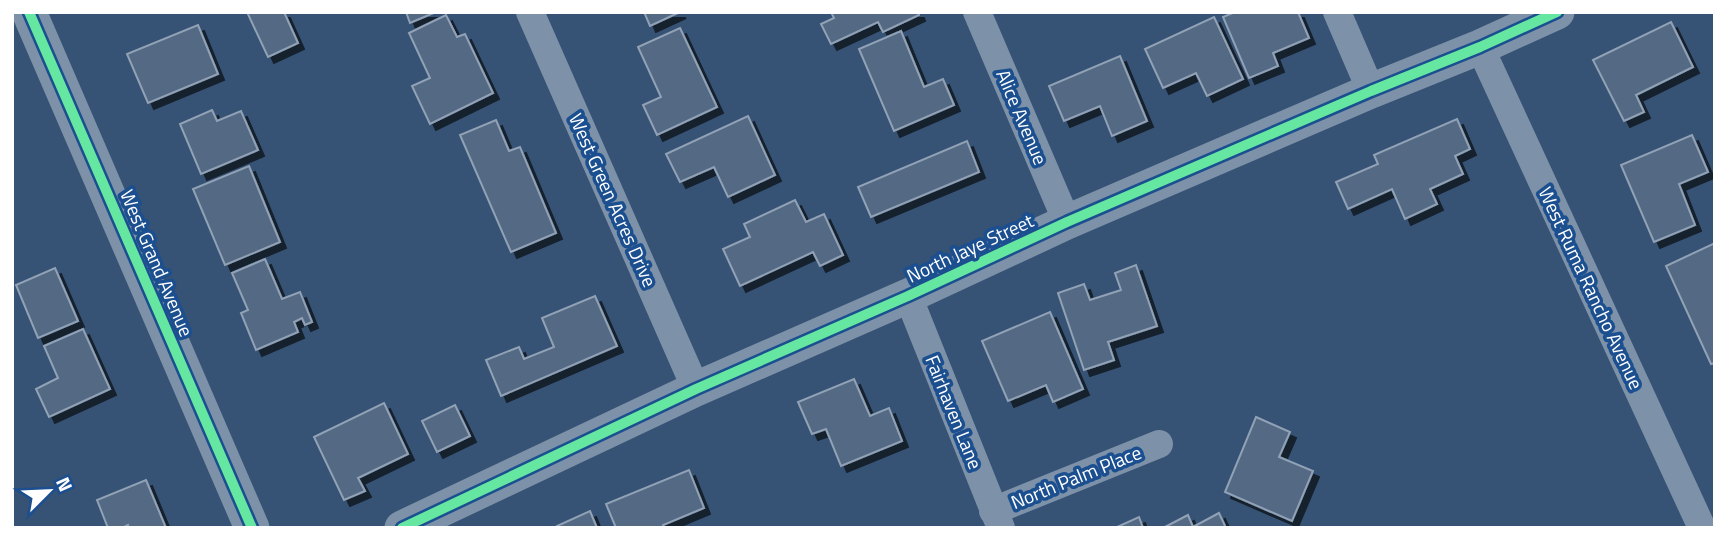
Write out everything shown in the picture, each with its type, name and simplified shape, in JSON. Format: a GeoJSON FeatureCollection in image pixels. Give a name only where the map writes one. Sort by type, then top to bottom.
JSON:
{"type":"FeatureCollection","features":[{"type":"Feature","properties":{"kind":"street","name":"West Grand Avenue"},"geometry":{"type":"LineString","coordinates":[[29,12],[252,528]]}},
{"type":"Feature","properties":{"kind":"street","name":"West Green Acres Drive"},"geometry":{"type":"LineString","coordinates":[[530,12],[696,389]]}},
{"type":"Feature","properties":{"kind":"street","name":"Alice Avenue"},"geometry":{"type":"LineString","coordinates":[[976,12],[1067,222]]}},
{"type":"Feature","properties":{"kind":"street"},"geometry":{"type":"LineString","coordinates":[[1337,12],[1371,91]]}},
{"type":"Feature","properties":{"kind":"street","name":"North Jaye Street"},"geometry":{"type":"LineString","coordinates":[[402,528],[696,389],[908,296],[1067,222],[1557,12]]}},
{"type":"Feature","properties":{"kind":"street","name":"West Ruma Rancho Avenue"},"geometry":{"type":"LineString","coordinates":[[1480,47],[1702,528]]}},
{"type":"Feature","properties":{"kind":"street","name":"Fairhaven Lane"},"geometry":{"type":"LineString","coordinates":[[908,296],[997,519]]}},
{"type":"Feature","properties":{"kind":"street","name":"North Palm Place"},"geometry":{"type":"LineString","coordinates":[[997,519],[1159,444]]}},
{"type":"Feature","properties":{"kind":"building"},"geometry":{"type":"Polygon","coordinates":[[[247,12],[284,12],[298,43],[268,57],[247,12]]]}},
{"type":"Feature","properties":{"kind":"building"},"geometry":{"type":"Polygon","coordinates":[[[406,12],[436,12],[410,23],[406,12]]]}},
{"type":"Feature","properties":{"kind":"building"},"geometry":{"type":"Polygon","coordinates":[[[644,12],[680,12],[650,26],[644,12]]]}},
{"type":"Feature","properties":{"kind":"building"},"geometry":{"type":"Polygon","coordinates":[[[831,12],[918,12],[919,15],[883,32],[878,22],[831,44],[821,24],[834,18],[831,12]]]}},
{"type":"Feature","properties":{"kind":"building"},"geometry":{"type":"Polygon","coordinates":[[[1235,12],[1298,12],[1309,38],[1273,53],[1278,66],[1249,78],[1223,17],[1235,12]]]}},
{"type":"Feature","properties":{"kind":"building"},"geometry":{"type":"Polygon","coordinates":[[[446,15],[457,37],[465,34],[493,93],[430,124],[412,86],[430,78],[409,33],[446,15]]]}},
{"type":"Feature","properties":{"kind":"building"},"geometry":{"type":"Polygon","coordinates":[[[1214,17],[1243,79],[1207,96],[1196,73],[1163,88],[1145,49],[1214,17]]]}},
{"type":"Feature","properties":{"kind":"building"},"geometry":{"type":"Polygon","coordinates":[[[1671,22],[1693,67],[1636,95],[1644,112],[1624,121],[1593,60],[1671,22]]]}},
{"type":"Feature","properties":{"kind":"building"},"geometry":{"type":"Polygon","coordinates":[[[198,25],[218,74],[148,103],[127,54],[198,25]]]}},
{"type":"Feature","properties":{"kind":"building"},"geometry":{"type":"Polygon","coordinates":[[[680,28],[717,107],[657,135],[643,105],[661,97],[638,47],[680,28]]]}},
{"type":"Feature","properties":{"kind":"building"},"geometry":{"type":"Polygon","coordinates":[[[901,31],[924,87],[943,79],[954,105],[894,131],[859,49],[901,31]]]}},
{"type":"Feature","properties":{"kind":"building"},"geometry":{"type":"Polygon","coordinates":[[[1120,56],[1147,121],[1112,136],[1100,106],[1064,121],[1049,86],[1120,56]]]}},
{"type":"Feature","properties":{"kind":"building"},"geometry":{"type":"Polygon","coordinates":[[[212,110],[217,121],[241,111],[258,150],[201,174],[180,124],[212,110]]]}},
{"type":"Feature","properties":{"kind":"building"},"geometry":{"type":"Polygon","coordinates":[[[748,116],[775,175],[728,197],[714,167],[680,182],[666,154],[748,116]]]}},
{"type":"Feature","properties":{"kind":"building"},"geometry":{"type":"Polygon","coordinates":[[[1457,119],[1470,149],[1455,156],[1463,174],[1430,189],[1437,204],[1405,219],[1392,189],[1348,209],[1336,182],[1378,164],[1374,155],[1457,119]]]}},
{"type":"Feature","properties":{"kind":"building"},"geometry":{"type":"Polygon","coordinates":[[[496,120],[509,151],[520,147],[556,233],[511,252],[460,135],[496,120]]]}},
{"type":"Feature","properties":{"kind":"building"},"geometry":{"type":"Polygon","coordinates":[[[1692,135],[1708,172],[1679,184],[1695,225],[1654,242],[1621,165],[1692,135]]]}},
{"type":"Feature","properties":{"kind":"building"},"geometry":{"type":"Polygon","coordinates":[[[967,141],[979,172],[871,217],[858,187],[967,141]]]}},
{"type":"Feature","properties":{"kind":"building"},"geometry":{"type":"Polygon","coordinates":[[[249,166],[280,242],[225,265],[193,189],[249,166]]]}},
{"type":"Feature","properties":{"kind":"building"},"geometry":{"type":"Polygon","coordinates":[[[795,200],[806,222],[824,214],[843,255],[820,266],[813,252],[740,286],[723,249],[750,237],[744,224],[795,200]]]}},
{"type":"Feature","properties":{"kind":"building"},"geometry":{"type":"Polygon","coordinates":[[[1715,243],[1715,363],[1711,364],[1666,266],[1715,243]]]}},
{"type":"Feature","properties":{"kind":"building"},"geometry":{"type":"Polygon","coordinates":[[[265,259],[282,299],[300,292],[312,322],[305,325],[302,318],[294,322],[298,332],[256,350],[241,313],[248,310],[232,273],[265,259]]]}},
{"type":"Feature","properties":{"kind":"building"},"geometry":{"type":"Polygon","coordinates":[[[1136,265],[1157,326],[1108,342],[1114,360],[1084,370],[1058,293],[1084,284],[1090,300],[1121,290],[1115,273],[1136,265]]]}},
{"type":"Feature","properties":{"kind":"building"},"geometry":{"type":"Polygon","coordinates":[[[55,268],[78,321],[38,338],[16,285],[55,268]]]}},
{"type":"Feature","properties":{"kind":"building"},"geometry":{"type":"Polygon","coordinates":[[[595,296],[617,346],[501,396],[486,360],[519,347],[524,359],[554,347],[542,318],[595,296]]]}},
{"type":"Feature","properties":{"kind":"building"},"geometry":{"type":"Polygon","coordinates":[[[1050,312],[1083,389],[1053,402],[1046,385],[1008,401],[982,341],[1050,312]]]}},
{"type":"Feature","properties":{"kind":"building"},"geometry":{"type":"Polygon","coordinates":[[[83,329],[110,389],[49,417],[36,389],[58,378],[44,346],[83,329]]]}},
{"type":"Feature","properties":{"kind":"building"},"geometry":{"type":"Polygon","coordinates":[[[854,379],[870,416],[889,408],[902,441],[841,466],[826,429],[812,434],[798,402],[854,379]]]}},
{"type":"Feature","properties":{"kind":"building"},"geometry":{"type":"Polygon","coordinates":[[[384,403],[408,454],[358,478],[365,491],[344,500],[314,437],[384,403]]]}},
{"type":"Feature","properties":{"kind":"building"},"geometry":{"type":"Polygon","coordinates":[[[455,405],[470,436],[437,452],[422,421],[455,405]]]}},
{"type":"Feature","properties":{"kind":"building"},"geometry":{"type":"Polygon","coordinates":[[[1256,417],[1290,432],[1279,457],[1313,471],[1292,521],[1225,492],[1256,417]]]}},
{"type":"Feature","properties":{"kind":"building"},"geometry":{"type":"Polygon","coordinates":[[[689,470],[704,508],[663,525],[664,528],[616,528],[606,504],[689,470]]]}},
{"type":"Feature","properties":{"kind":"building"},"geometry":{"type":"Polygon","coordinates":[[[146,480],[166,528],[129,528],[128,525],[108,528],[97,500],[146,480]]]}},
{"type":"Feature","properties":{"kind":"building"},"geometry":{"type":"Polygon","coordinates":[[[590,511],[597,528],[557,526],[590,511]]]}},
{"type":"Feature","properties":{"kind":"building"},"geometry":{"type":"Polygon","coordinates":[[[1219,513],[1226,528],[1163,528],[1188,515],[1193,527],[1219,513]]]}},
{"type":"Feature","properties":{"kind":"building"},"geometry":{"type":"Polygon","coordinates":[[[1139,517],[1143,528],[1115,528],[1139,517]]]}},
{"type":"Feature","properties":{"kind":"cycle path"},"geometry":{"type":"LineString","coordinates":[[29,12],[252,528]]}},
{"type":"Feature","properties":{"kind":"cycle path"},"geometry":{"type":"LineString","coordinates":[[402,528],[696,389],[908,296],[1067,222],[1557,12]]}}]}
